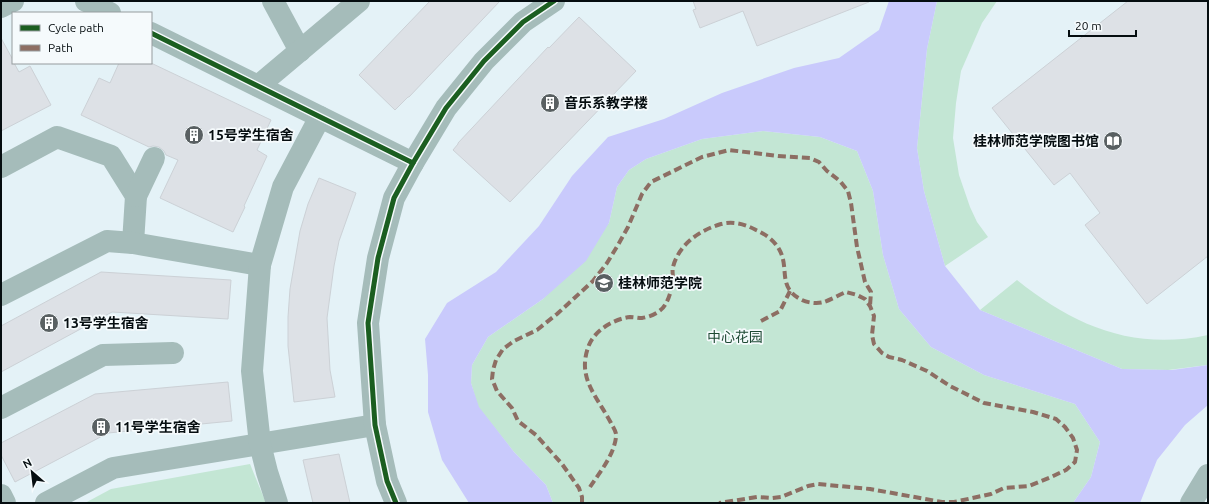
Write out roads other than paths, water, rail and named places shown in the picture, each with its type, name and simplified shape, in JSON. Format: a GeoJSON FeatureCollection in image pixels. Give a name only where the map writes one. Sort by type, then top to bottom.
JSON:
{"type":"FeatureCollection","features":[{"type":"Feature","properties":{"kind":"street"},"geometry":{"type":"LineString","coordinates":[[1,7],[13,1]]}},
{"type":"Feature","properties":{"kind":"street"},"geometry":{"type":"LineString","coordinates":[[86,1],[108,12]]}},
{"type":"Feature","properties":{"kind":"street"},"geometry":{"type":"LineString","coordinates":[[273,1],[300,51]]}},
{"type":"Feature","properties":{"kind":"street"},"geometry":{"type":"LineString","coordinates":[[258,86],[359,1]]}},
{"type":"Feature","properties":{"kind":"street"},"geometry":{"type":"LineString","coordinates":[[396,503],[387,481],[374,425],[368,323],[378,258],[394,198],[446,108],[484,61],[523,22],[554,1]]}},
{"type":"Feature","properties":{"kind":"street"},"geometry":{"type":"LineString","coordinates":[[152,33],[413,163]]}},
{"type":"Feature","properties":{"kind":"street"},"geometry":{"type":"LineString","coordinates":[[277,503],[260,444],[252,372],[260,266],[283,187],[320,117]]}},
{"type":"Feature","properties":{"kind":"street"},"geometry":{"type":"LineString","coordinates":[[1,167],[57,137],[111,156],[136,196]]}},
{"type":"Feature","properties":{"kind":"street"},"geometry":{"type":"LineString","coordinates":[[133,243],[136,196],[154,158]]}},
{"type":"Feature","properties":{"kind":"street"},"geometry":{"type":"LineString","coordinates":[[1,294],[107,241],[133,243],[260,266]]}},
{"type":"Feature","properties":{"kind":"street"},"geometry":{"type":"LineString","coordinates":[[1,408],[103,355],[173,352]]}},
{"type":"Feature","properties":{"kind":"street"},"geometry":{"type":"LineString","coordinates":[[46,503],[114,468],[374,425]]}},
{"type":"Feature","properties":{"kind":"street"},"geometry":{"type":"LineString","coordinates":[[1191,503],[1208,474]]}},
{"type":"Feature","properties":{"kind":"street"},"geometry":{"type":"LineString","coordinates":[[1,495],[5,503]]}},
{"type":"Feature","properties":{"kind":"water"},"geometry":{"type":"Polygon","coordinates":[[[889,1],[937,1],[927,49],[917,148],[924,191],[945,266],[980,310],[1122,369],[1172,370],[1208,365],[1208,405],[1185,425],[1157,460],[1140,503],[1073,503],[1091,477],[1100,442],[1075,404],[984,375],[931,347],[899,309],[883,255],[873,191],[857,151],[820,137],[763,131],[702,139],[646,159],[629,170],[617,187],[609,223],[586,261],[543,299],[488,337],[472,365],[471,383],[479,407],[514,452],[546,485],[553,503],[469,503],[442,460],[428,412],[428,375],[425,339],[447,303],[496,272],[539,226],[572,176],[608,137],[664,119],[722,93],[794,68],[839,58],[879,30],[889,1]]]}},
{"type":"Feature","properties":{"kind":"place","name":"音乐系教学楼"},"geometry":{"type":"Point","coordinates":[550,103]}},
{"type":"Feature","properties":{"kind":"place","name":"15号学生宿舍"},"geometry":{"type":"Point","coordinates":[194,135]}},
{"type":"Feature","properties":{"kind":"place","name":"桂林师范学院图书馆"},"geometry":{"type":"Point","coordinates":[1113,141]}},
{"type":"Feature","properties":{"kind":"place","name":"桂林师范学院"},"geometry":{"type":"Point","coordinates":[604,283]}},
{"type":"Feature","properties":{"kind":"place","name":"13号学生宿舍"},"geometry":{"type":"Point","coordinates":[49,323]}},
{"type":"Feature","properties":{"kind":"place","name":"11号学生宿舍"},"geometry":{"type":"Point","coordinates":[101,427]}},
{"type":"Feature","properties":{"kind":"park label","name":"中心花园"},"geometry":{"type":"Point","coordinates":[735,337]}}]}
